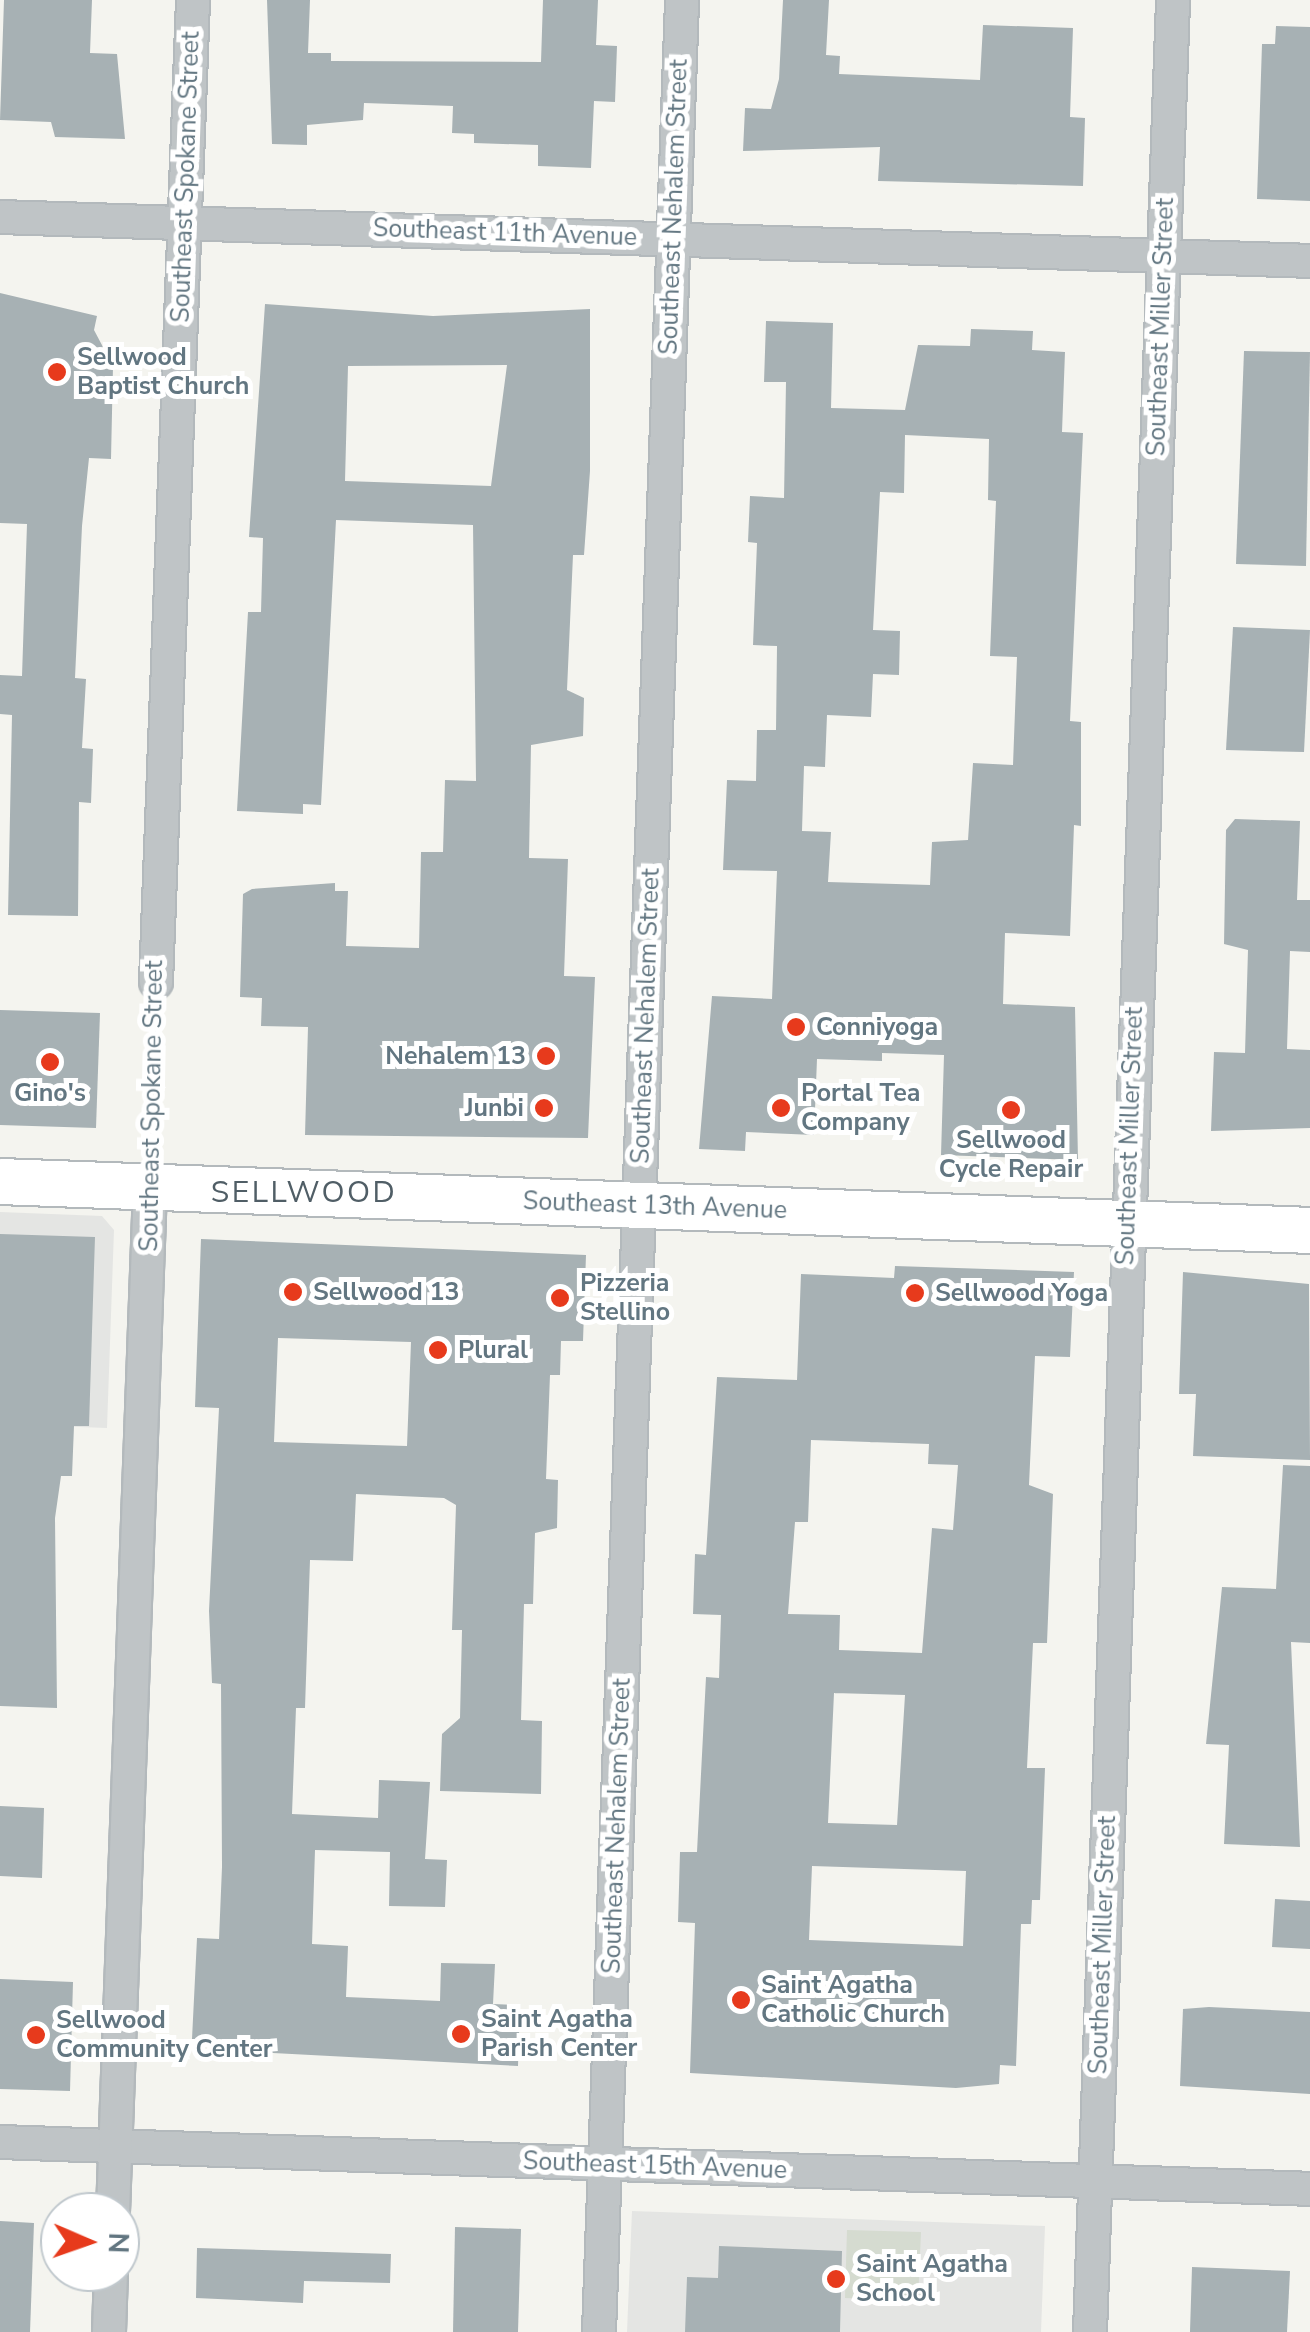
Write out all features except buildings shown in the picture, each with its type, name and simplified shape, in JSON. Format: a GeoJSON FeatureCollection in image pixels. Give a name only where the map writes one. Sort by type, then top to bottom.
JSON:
{"type":"FeatureCollection","features":[{"type":"Feature","properties":{"kind":"street","name":"Southeast Spokane Street"},"geometry":{"type":"LineString","coordinates":[[156,982],[193,0]]}},
{"type":"Feature","properties":{"kind":"street","name":"Southeast Nehalem Street"},"geometry":{"type":"LineString","coordinates":[[599,2332],[682,0]]}},
{"type":"Feature","properties":{"kind":"street","name":"Southeast Miller Street"},"geometry":{"type":"LineString","coordinates":[[1090,2332],[1126,1223],[1173,0]]}},
{"type":"Feature","properties":{"kind":"street","name":"Southeast 11th Avenue"},"geometry":{"type":"LineString","coordinates":[[0,218],[1310,261]]}},
{"type":"Feature","properties":{"kind":"street","name":"Southeast 13th Avenue"},"geometry":{"type":"LineString","coordinates":[[0,1181],[1310,1230]]}},
{"type":"Feature","properties":{"kind":"street","name":"Southeast Spokane Street"},"geometry":{"type":"LineString","coordinates":[[115,2192],[150,1187]]}},
{"type":"Feature","properties":{"kind":"street","name":"Southeast 15th Avenue"},"geometry":{"type":"LineString","coordinates":[[0,2142],[1310,2189]]}},
{"type":"Feature","properties":{"kind":"street"},"geometry":{"type":"LineString","coordinates":[[109,2332],[110,2292]]}},
{"type":"Feature","properties":{"kind":"path","name":"Southeast Spokane Street"},"geometry":{"type":"LineString","coordinates":[[150,1187],[156,982]]}},
{"type":"Feature","properties":{"kind":"shaded area"},"geometry":{"type":"Polygon","coordinates":[[[0,1212],[102,1216],[114,1230],[107,1428],[0,1424],[0,1212]]]}},
{"type":"Feature","properties":{"kind":"shaded area","name":"Saint Agatha School"},"geometry":{"type":"Polygon","coordinates":[[[632,2211],[1045,2226],[1041,2332],[627,2332],[632,2211]]]}},
{"type":"Feature","properties":{"kind":"shaded area"},"geometry":{"type":"Polygon","coordinates":[[[847,2230],[921,2232],[918,2301],[845,2298],[847,2230]]]}},
{"type":"Feature","properties":{"kind":"place","name":"Sellwood Baptist Church"},"geometry":{"type":"Point","coordinates":[57,372]}},
{"type":"Feature","properties":{"kind":"place","name":"Conniyoga"},"geometry":{"type":"Point","coordinates":[796,1027]}},
{"type":"Feature","properties":{"kind":"place","name":"Nehalem 13"},"geometry":{"type":"Point","coordinates":[546,1056]}},
{"type":"Feature","properties":{"kind":"place","name":"Gino's"},"geometry":{"type":"Point","coordinates":[50,1062]}},
{"type":"Feature","properties":{"kind":"place","name":"Junbi"},"geometry":{"type":"Point","coordinates":[544,1108]}},
{"type":"Feature","properties":{"kind":"place","name":"Portal Tea Company"},"geometry":{"type":"Point","coordinates":[781,1108]}},
{"type":"Feature","properties":{"kind":"place","name":"Sellwood Cycle Repair"},"geometry":{"type":"Point","coordinates":[1011,1110]}},
{"type":"Feature","properties":{"kind":"place","name":"Sellwood 13"},"geometry":{"type":"Point","coordinates":[293,1292]}},
{"type":"Feature","properties":{"kind":"place","name":"Sellwood Yoga"},"geometry":{"type":"Point","coordinates":[915,1293]}},
{"type":"Feature","properties":{"kind":"place","name":"Pizzeria Stellino"},"geometry":{"type":"Point","coordinates":[560,1298]}},
{"type":"Feature","properties":{"kind":"place","name":"Plural"},"geometry":{"type":"Point","coordinates":[438,1350]}},
{"type":"Feature","properties":{"kind":"place","name":"Saint Agatha Catholic Church"},"geometry":{"type":"Point","coordinates":[741,2000]}},
{"type":"Feature","properties":{"kind":"place","name":"Saint Agatha Parish Center"},"geometry":{"type":"Point","coordinates":[461,2034]}},
{"type":"Feature","properties":{"kind":"place","name":"Sellwood Community Center"},"geometry":{"type":"Point","coordinates":[36,2035]}},
{"type":"Feature","properties":{"kind":"place","name":"Saint Agatha School"},"geometry":{"type":"Point","coordinates":[836,2279]}},
{"type":"Feature","properties":{"kind":"district","name":"SELLWOOD"},"geometry":{"type":"Point","coordinates":[304,1193]}}]}
